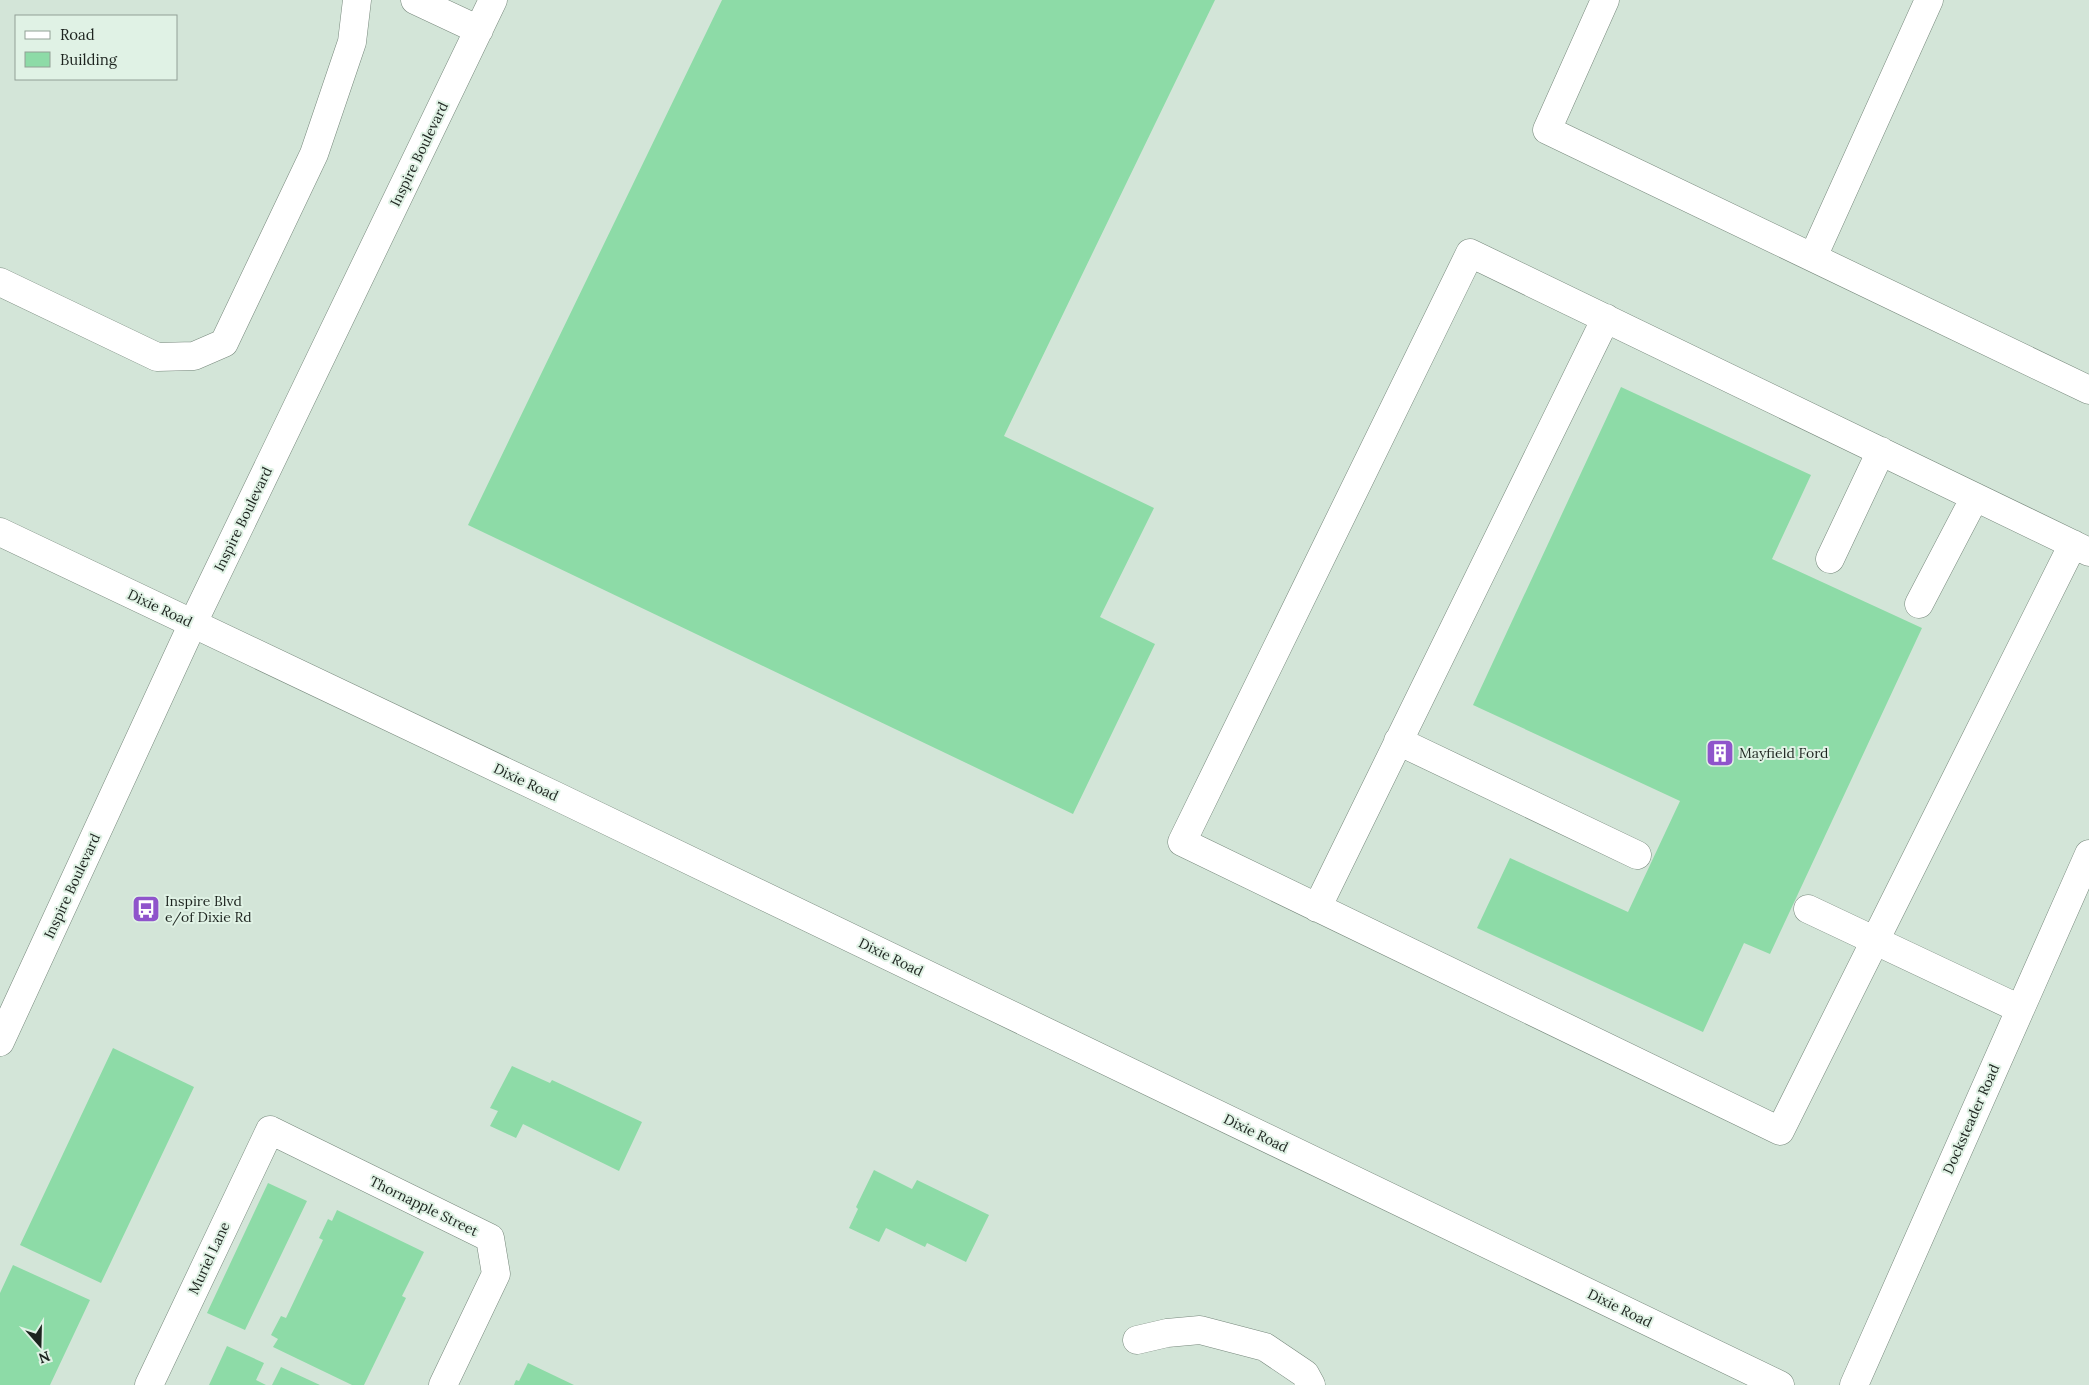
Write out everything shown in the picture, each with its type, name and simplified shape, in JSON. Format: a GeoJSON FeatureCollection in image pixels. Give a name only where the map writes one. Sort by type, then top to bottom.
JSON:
{"type":"FeatureCollection","features":[{"type":"Feature","properties":{"kind":"street"},"geometry":{"type":"LineString","coordinates":[[0,282],[156,357],[194,356],[224,343],[314,154],[352,42],[357,0]]}},
{"type":"Feature","properties":{"kind":"street"},"geometry":{"type":"LineString","coordinates":[[415,0],[479,30]]}},
{"type":"Feature","properties":{"kind":"street","name":"Inspire Boulevard"},"geometry":{"type":"LineString","coordinates":[[0,1042],[193,623],[493,0]]}},
{"type":"Feature","properties":{"kind":"street"},"geometry":{"type":"LineString","coordinates":[[1605,0],[1547,130],[2089,390]]}},
{"type":"Feature","properties":{"kind":"street"},"geometry":{"type":"LineString","coordinates":[[1813,257],[1929,0]]}},
{"type":"Feature","properties":{"kind":"street"},"geometry":{"type":"LineString","coordinates":[[1470,253],[1881,451],[2081,548],[1876,940],[1780,1131],[1182,842],[1470,253]]}},
{"type":"Feature","properties":{"kind":"street"},"geometry":{"type":"LineString","coordinates":[[1317,908],[1606,318]]}},
{"type":"Feature","properties":{"kind":"street"},"geometry":{"type":"LineString","coordinates":[[1830,559],[1881,451]]}},
{"type":"Feature","properties":{"kind":"street"},"geometry":{"type":"LineString","coordinates":[[1919,604],[1975,497]]}},
{"type":"Feature","properties":{"kind":"street","name":"Dixie Road"},"geometry":{"type":"LineString","coordinates":[[0,532],[1780,1385]]}},
{"type":"Feature","properties":{"kind":"street"},"geometry":{"type":"LineString","coordinates":[[1398,741],[1637,854]]}},
{"type":"Feature","properties":{"kind":"street","name":"Docksteader Road"},"geometry":{"type":"LineString","coordinates":[[1854,1385],[2089,854]]}},
{"type":"Feature","properties":{"kind":"street"},"geometry":{"type":"LineString","coordinates":[[1808,909],[2020,1008]]}},
{"type":"Feature","properties":{"kind":"street","name":"Muriel Lane"},"geometry":{"type":"LineString","coordinates":[[149,1385],[270,1130]]}},
{"type":"Feature","properties":{"kind":"street","name":"Thornapple Street"},"geometry":{"type":"LineString","coordinates":[[270,1130],[490,1238],[496,1274],[444,1385]]}},
{"type":"Feature","properties":{"kind":"street"},"geometry":{"type":"LineString","coordinates":[[1136,1340],[1167,1333],[1200,1330],[1209,1332],[1265,1347],[1305,1374],[1311,1385]]}},
{"type":"Feature","properties":{"kind":"building"},"geometry":{"type":"Polygon","coordinates":[[[722,0],[1215,0],[1004,436],[1154,508],[1100,617],[1155,644],[1073,814],[468,525],[722,0]]]}},
{"type":"Feature","properties":{"kind":"building","name":"Mayfield Ford"},"geometry":{"type":"Polygon","coordinates":[[[1621,387],[1811,475],[1772,559],[1922,628],[1770,954],[1744,943],[1703,1032],[1477,928],[1510,858],[1628,912],[1680,801],[1473,705],[1621,387]]]}},
{"type":"Feature","properties":{"kind":"building"},"geometry":{"type":"Polygon","coordinates":[[[113,1048],[194,1087],[101,1283],[20,1245],[113,1048]]]}},
{"type":"Feature","properties":{"kind":"building"},"geometry":{"type":"Polygon","coordinates":[[[512,1066],[550,1083],[552,1080],[642,1122],[619,1171],[523,1124],[516,1138],[490,1126],[498,1111],[490,1108],[512,1066]]]}},
{"type":"Feature","properties":{"kind":"building"},"geometry":{"type":"Polygon","coordinates":[[[874,1170],[912,1189],[917,1180],[989,1215],[966,1262],[927,1243],[925,1247],[886,1228],[879,1242],[849,1228],[858,1209],[856,1207],[874,1170]]]}},
{"type":"Feature","properties":{"kind":"building"},"geometry":{"type":"Polygon","coordinates":[[[268,1183],[307,1201],[245,1330],[207,1313],[268,1183]]]}},
{"type":"Feature","properties":{"kind":"building"},"geometry":{"type":"Polygon","coordinates":[[[337,1210],[424,1252],[402,1296],[406,1298],[364,1385],[352,1385],[273,1347],[278,1339],[271,1335],[281,1316],[286,1318],[323,1240],[319,1238],[328,1219],[332,1221],[337,1210]]]}},
{"type":"Feature","properties":{"kind":"building"},"geometry":{"type":"Polygon","coordinates":[[[13,1265],[90,1300],[50,1385],[0,1385],[0,1293],[13,1265]]]}},
{"type":"Feature","properties":{"kind":"building"},"geometry":{"type":"Polygon","coordinates":[[[227,1346],[264,1363],[256,1380],[266,1385],[209,1385],[227,1346]]]}},
{"type":"Feature","properties":{"kind":"building"},"geometry":{"type":"Polygon","coordinates":[[[528,1363],[574,1385],[514,1385],[516,1380],[519,1381],[528,1363]]]}},
{"type":"Feature","properties":{"kind":"building"},"geometry":{"type":"Polygon","coordinates":[[[281,1367],[320,1385],[272,1385],[281,1367]]]}},
{"type":"Feature","properties":{"kind":"place","name":"Mayfield Ford"},"geometry":{"type":"Point","coordinates":[1720,753]}},
{"type":"Feature","properties":{"kind":"place","name":"Inspire Blvd e/of Dixie Rd"},"geometry":{"type":"Point","coordinates":[146,909]}}]}
